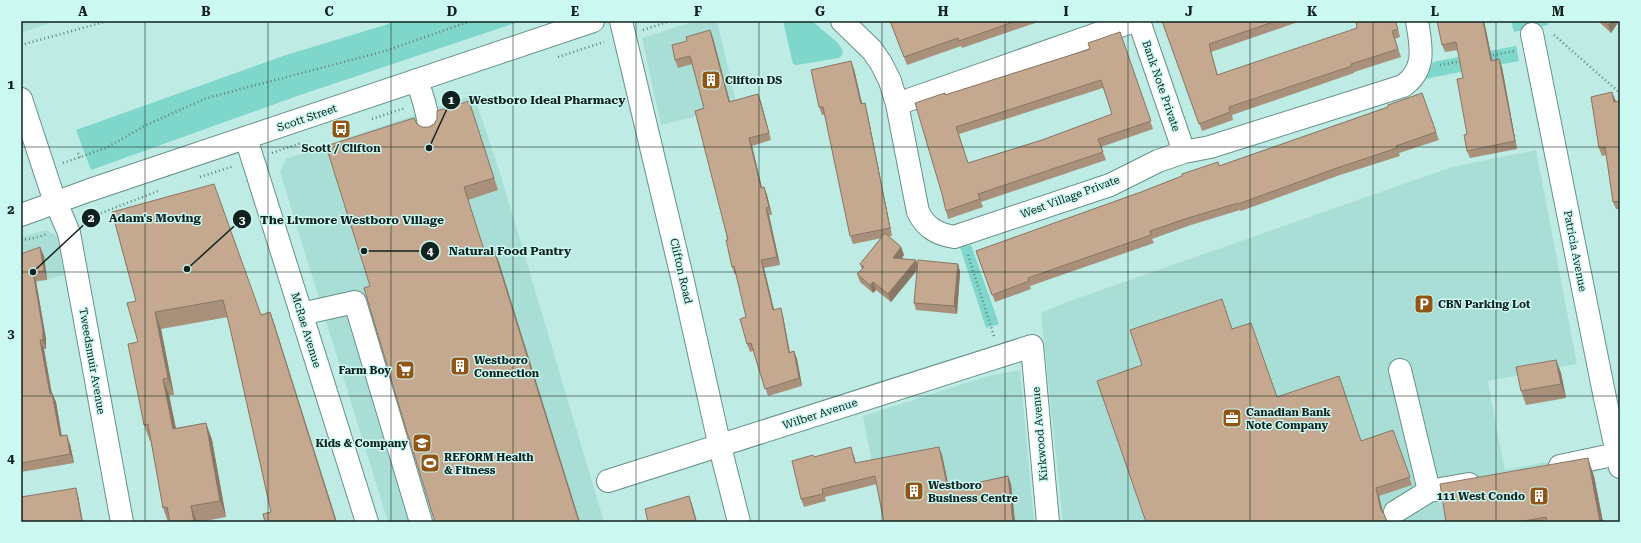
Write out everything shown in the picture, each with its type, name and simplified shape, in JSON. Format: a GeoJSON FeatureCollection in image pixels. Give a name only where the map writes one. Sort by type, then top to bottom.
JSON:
{"type":"FeatureCollection","features":[{"type":"Feature","properties":{"kind":"street","name":"Scott Street"},"geometry":{"type":"LineString","coordinates":[[21,215],[54,198],[246,138],[593,21]]}},
{"type":"Feature","properties":{"kind":"street","name":"Clifton Road"},"geometry":{"type":"LineString","coordinates":[[621,21],[682,276],[720,447],[739,522]]}},
{"type":"Feature","properties":{"kind":"street","name":"West Village Private"},"geometry":{"type":"LineString","coordinates":[[842,21],[872,50],[881,63],[890,81],[897,104],[918,212],[922,221],[928,227],[944,236],[954,237],[1110,185],[1158,161],[1184,152],[1210,147],[1403,86],[1411,80],[1418,70]]}},
{"type":"Feature","properties":{"kind":"street"},"geometry":{"type":"LineString","coordinates":[[897,104],[1134,21]]}},
{"type":"Feature","properties":{"kind":"street","name":"Bank Note Private"},"geometry":{"type":"LineString","coordinates":[[1138,21],[1184,152]]}},
{"type":"Feature","properties":{"kind":"street"},"geometry":{"type":"LineString","coordinates":[[1417,21],[1421,48],[1418,70]]}},
{"type":"Feature","properties":{"kind":"street","name":"Patricia Avenue"},"geometry":{"type":"LineString","coordinates":[[1540,38],[1612,395],[1618,460]]}},
{"type":"Feature","properties":{"kind":"street"},"geometry":{"type":"LineString","coordinates":[[417,80],[430,127]]}},
{"type":"Feature","properties":{"kind":"street","name":"Tweedsmuir Avenue"},"geometry":{"type":"LineString","coordinates":[[21,98],[54,198],[70,239],[122,522]]}},
{"type":"Feature","properties":{"kind":"street","name":"McRae Avenue"},"geometry":{"type":"LineString","coordinates":[[246,138],[366,522]]}},
{"type":"Feature","properties":{"kind":"street"},"geometry":{"type":"LineString","coordinates":[[301,314],[355,302],[421,522]]}},
{"type":"Feature","properties":{"kind":"street","name":"Wilber Avenue"},"geometry":{"type":"LineString","coordinates":[[608,481],[720,447],[1032,346]]}},
{"type":"Feature","properties":{"kind":"street","name":"Kirkwood Avenue"},"geometry":{"type":"LineString","coordinates":[[1032,346],[1048,522]]}},
{"type":"Feature","properties":{"kind":"street"},"geometry":{"type":"LineString","coordinates":[[1400,370],[1429,491]]}},
{"type":"Feature","properties":{"kind":"street"},"geometry":{"type":"LineString","coordinates":[[1537,472],[1618,460]]}},
{"type":"Feature","properties":{"kind":"street"},"geometry":{"type":"LineString","coordinates":[[1395,512],[1429,491],[1491,480]]}},
{"type":"Feature","properties":{"kind":"path"},"geometry":{"type":"LineString","coordinates":[[21,45],[108,21]]}},
{"type":"Feature","properties":{"kind":"path"},"geometry":{"type":"LineString","coordinates":[[60,164],[106,148],[167,114],[207,98],[385,51],[471,21]]}},
{"type":"Feature","properties":{"kind":"path"},"geometry":{"type":"LineString","coordinates":[[644,29],[670,21]]}},
{"type":"Feature","properties":{"kind":"path"},"geometry":{"type":"LineString","coordinates":[[1487,56],[1540,38],[1620,93]]}},
{"type":"Feature","properties":{"kind":"path"},"geometry":{"type":"LineString","coordinates":[[1418,70],[1464,61]]}},
{"type":"Feature","properties":{"kind":"path"},"geometry":{"type":"LineString","coordinates":[[78,154],[80,158]]}},
{"type":"Feature","properties":{"kind":"path"},"geometry":{"type":"LineString","coordinates":[[198,178],[226,169]]}},
{"type":"Feature","properties":{"kind":"path"},"geometry":{"type":"LineString","coordinates":[[82,220],[163,189]]}},
{"type":"Feature","properties":{"kind":"path"},"geometry":{"type":"LineString","coordinates":[[21,240],[35,238],[51,232]]}},
{"type":"Feature","properties":{"kind":"path"},"geometry":{"type":"LineString","coordinates":[[961,235],[1001,356]]}},
{"type":"Feature","properties":{"kind":"shaded area"},"geometry":{"type":"Polygon","coordinates":[[[21,21],[55,21],[21,33],[21,21]]]}},
{"type":"Feature","properties":{"kind":"shaded area"},"geometry":{"type":"Polygon","coordinates":[[[398,21],[521,21],[300,95],[91,170],[76,130],[283,56],[398,21]]]}},
{"type":"Feature","properties":{"kind":"shaded area"},"geometry":{"type":"Polygon","coordinates":[[[695,21],[717,21],[737,106],[661,125],[642,38],[695,21]]]}},
{"type":"Feature","properties":{"kind":"shaded area"},"geometry":{"type":"Polygon","coordinates":[[[783,21],[812,21],[838,43],[843,51],[842,55],[839,58],[797,65],[793,64],[783,21]]]}},
{"type":"Feature","properties":{"kind":"shaded area"},"geometry":{"type":"Polygon","coordinates":[[[1511,21],[1547,21],[1548,25],[1514,32],[1511,21]]]}},
{"type":"Feature","properties":{"kind":"shaded area"},"geometry":{"type":"Polygon","coordinates":[[[1516,46],[1519,61],[1424,79],[1433,62],[1516,46]]]}},
{"type":"Feature","properties":{"kind":"shaded area"},"geometry":{"type":"Polygon","coordinates":[[[474,95],[501,176],[604,522],[388,522],[280,172],[286,159],[474,95]]]}},
{"type":"Feature","properties":{"kind":"shaded area"},"geometry":{"type":"Polygon","coordinates":[[[1536,150],[1577,364],[1488,381],[1496,426],[1505,470],[1594,453],[1598,471],[1445,500],[1448,522],[1063,522],[1041,313],[1070,301],[1452,167],[1536,150]]]}},
{"type":"Feature","properties":{"kind":"shaded area"},"geometry":{"type":"Polygon","coordinates":[[[46,230],[57,237],[64,275],[21,287],[21,237],[46,230]]]}},
{"type":"Feature","properties":{"kind":"shaded area"},"geometry":{"type":"Polygon","coordinates":[[[971,245],[999,324],[986,328],[960,247],[971,245]]]}},
{"type":"Feature","properties":{"kind":"shaded area"},"geometry":{"type":"Polygon","coordinates":[[[1020,370],[1034,522],[883,522],[863,416],[988,376],[1020,370]]]}},
{"type":"Feature","properties":{"kind":"building"},"geometry":{"type":"Polygon","coordinates":[[[890,21],[1016,21],[959,41],[958,38],[904,57],[890,21]]]}},
{"type":"Feature","properties":{"kind":"building"},"geometry":{"type":"Polygon","coordinates":[[[1162,21],[1276,21],[1209,44],[1217,75],[1357,28],[1356,21],[1395,21],[1398,29],[1392,31],[1398,49],[1229,107],[1230,112],[1199,124],[1162,21]]]}},
{"type":"Feature","properties":{"kind":"building"},"geometry":{"type":"Polygon","coordinates":[[[1437,21],[1483,21],[1491,61],[1499,59],[1515,141],[1467,151],[1464,135],[1467,134],[1457,79],[1463,78],[1456,42],[1442,45],[1437,21]]]}},
{"type":"Feature","properties":{"kind":"building"},"geometry":{"type":"Polygon","coordinates":[[[1604,21],[1611,21],[1608,25],[1604,21]]]}},
{"type":"Feature","properties":{"kind":"building"},"geometry":{"type":"Polygon","coordinates":[[[710,30],[729,102],[758,94],[769,133],[749,138],[761,188],[764,187],[769,207],[766,208],[777,257],[761,260],[773,310],[781,308],[789,353],[794,351],[799,378],[765,389],[751,343],[747,344],[740,319],[746,317],[734,266],[732,267],[726,240],[728,240],[695,111],[704,108],[690,56],[675,60],[672,45],[687,41],[686,37],[710,30]]]}},
{"type":"Feature","properties":{"kind":"building"},"geometry":{"type":"Polygon","coordinates":[[[1120,32],[1151,121],[1098,139],[1103,152],[978,194],[980,199],[946,211],[915,103],[945,93],[945,95],[1090,49],[1088,43],[1120,32]],[[1101,80],[956,127],[968,163],[1042,140],[1112,114],[1101,80]]]}},
{"type":"Feature","properties":{"kind":"building"},"geometry":{"type":"Polygon","coordinates":[[[851,61],[861,104],[865,103],[890,228],[850,236],[823,107],[819,107],[811,70],[851,61]]]}},
{"type":"Feature","properties":{"kind":"building"},"geometry":{"type":"Polygon","coordinates":[[[1612,92],[1614,102],[1619,101],[1620,107],[1620,201],[1613,202],[1605,147],[1599,148],[1591,97],[1612,92]]]}},
{"type":"Feature","properties":{"kind":"building"},"geometry":{"type":"Polygon","coordinates":[[[1422,93],[1436,132],[1396,146],[1397,148],[1238,204],[1188,218],[1150,231],[1151,235],[1028,278],[1029,281],[992,295],[976,251],[1141,192],[1182,176],[1182,174],[1218,162],[1219,166],[1388,107],[1388,105],[1422,93]]]}},
{"type":"Feature","properties":{"kind":"building","name":"Westboro Connection"},"geometry":{"type":"Polygon","coordinates":[[[469,101],[494,178],[464,187],[485,253],[494,250],[579,522],[435,522],[364,288],[370,286],[326,146],[414,118],[417,124],[422,127],[429,127],[434,124],[437,119],[437,111],[469,101]]]}},
{"type":"Feature","properties":{"kind":"building"},"geometry":{"type":"Polygon","coordinates":[[[214,184],[261,315],[270,312],[336,522],[265,522],[263,514],[271,512],[223,300],[155,312],[168,378],[163,379],[173,429],[206,423],[220,501],[191,506],[194,522],[170,522],[167,507],[163,508],[148,424],[144,425],[128,344],[138,342],[127,303],[136,301],[112,212],[214,184]]]}},
{"type":"Feature","properties":{"kind":"building"},"geometry":{"type":"Polygon","coordinates":[[[885,233],[901,247],[893,258],[916,260],[888,294],[873,282],[870,285],[857,274],[864,267],[860,264],[885,233]]]}},
{"type":"Feature","properties":{"kind":"building"},"geometry":{"type":"Polygon","coordinates":[[[40,247],[44,271],[33,272],[43,330],[43,340],[40,340],[50,394],[52,393],[60,436],[67,435],[70,454],[21,463],[21,254],[40,247]]]}},
{"type":"Feature","properties":{"kind":"building"},"geometry":{"type":"Polygon","coordinates":[[[918,260],[958,264],[954,306],[914,303],[918,260]]]}},
{"type":"Feature","properties":{"kind":"building","name":"Canadian Bank Note Company"},"geometry":{"type":"Polygon","coordinates":[[[1222,299],[1232,329],[1251,323],[1277,397],[1339,376],[1361,441],[1393,430],[1410,477],[1376,488],[1381,510],[1387,522],[1146,522],[1097,381],[1142,365],[1130,330],[1222,299]]]}},
{"type":"Feature","properties":{"kind":"building"},"geometry":{"type":"Polygon","coordinates":[[[1556,360],[1561,384],[1521,391],[1516,367],[1556,360]]]}},
{"type":"Feature","properties":{"kind":"building","name":"Westboro Business Centre"},"geometry":{"type":"Polygon","coordinates":[[[851,447],[855,463],[939,447],[948,489],[1008,476],[1013,522],[884,522],[875,476],[822,489],[823,494],[801,499],[792,461],[851,447]]]}},
{"type":"Feature","properties":{"kind":"building","name":"111 West Condo"},"geometry":{"type":"Polygon","coordinates":[[[1588,458],[1600,522],[1547,522],[1546,517],[1518,522],[1446,522],[1440,484],[1588,458]]]}},
{"type":"Feature","properties":{"kind":"building"},"geometry":{"type":"Polygon","coordinates":[[[76,488],[82,522],[21,522],[21,497],[76,488]]]}},
{"type":"Feature","properties":{"kind":"building"},"geometry":{"type":"Polygon","coordinates":[[[689,496],[696,522],[648,522],[645,509],[689,496]]]}},
{"type":"Feature","properties":{"kind":"place","name":"Clifton DS"},"geometry":{"type":"Point","coordinates":[711,80]}},
{"type":"Feature","properties":{"kind":"place","name":"Scott / Clifton"},"geometry":{"type":"Point","coordinates":[341,129]}},
{"type":"Feature","properties":{"kind":"place","name":"Westboro Ideal Pharmacy"},"geometry":{"type":"Point","coordinates":[429,148]}},
{"type":"Feature","properties":{"kind":"place","name":"Natural Food Pantry"},"geometry":{"type":"Point","coordinates":[364,251]}},
{"type":"Feature","properties":{"kind":"place","name":"The Livmore Westboro Village"},"geometry":{"type":"Point","coordinates":[187,269]}},
{"type":"Feature","properties":{"kind":"place","name":"Adam's Moving"},"geometry":{"type":"Point","coordinates":[33,272]}},
{"type":"Feature","properties":{"kind":"place","name":"CBN Parking Lot"},"geometry":{"type":"Point","coordinates":[1424,304]}},
{"type":"Feature","properties":{"kind":"place","name":"Westboro Connection"},"geometry":{"type":"Point","coordinates":[460,366]}},
{"type":"Feature","properties":{"kind":"place","name":"Farm Boy"},"geometry":{"type":"Point","coordinates":[405,370]}},
{"type":"Feature","properties":{"kind":"place","name":"Canadian Bank Note Company"},"geometry":{"type":"Point","coordinates":[1232,418]}},
{"type":"Feature","properties":{"kind":"place","name":"Kids & Company"},"geometry":{"type":"Point","coordinates":[422,443]}},
{"type":"Feature","properties":{"kind":"place","name":"REFORM Health & Fitness"},"geometry":{"type":"Point","coordinates":[430,463]}},
{"type":"Feature","properties":{"kind":"place","name":"Westboro Business Centre"},"geometry":{"type":"Point","coordinates":[914,491]}},
{"type":"Feature","properties":{"kind":"place","name":"111 West Condo"},"geometry":{"type":"Point","coordinates":[1539,496]}}]}
